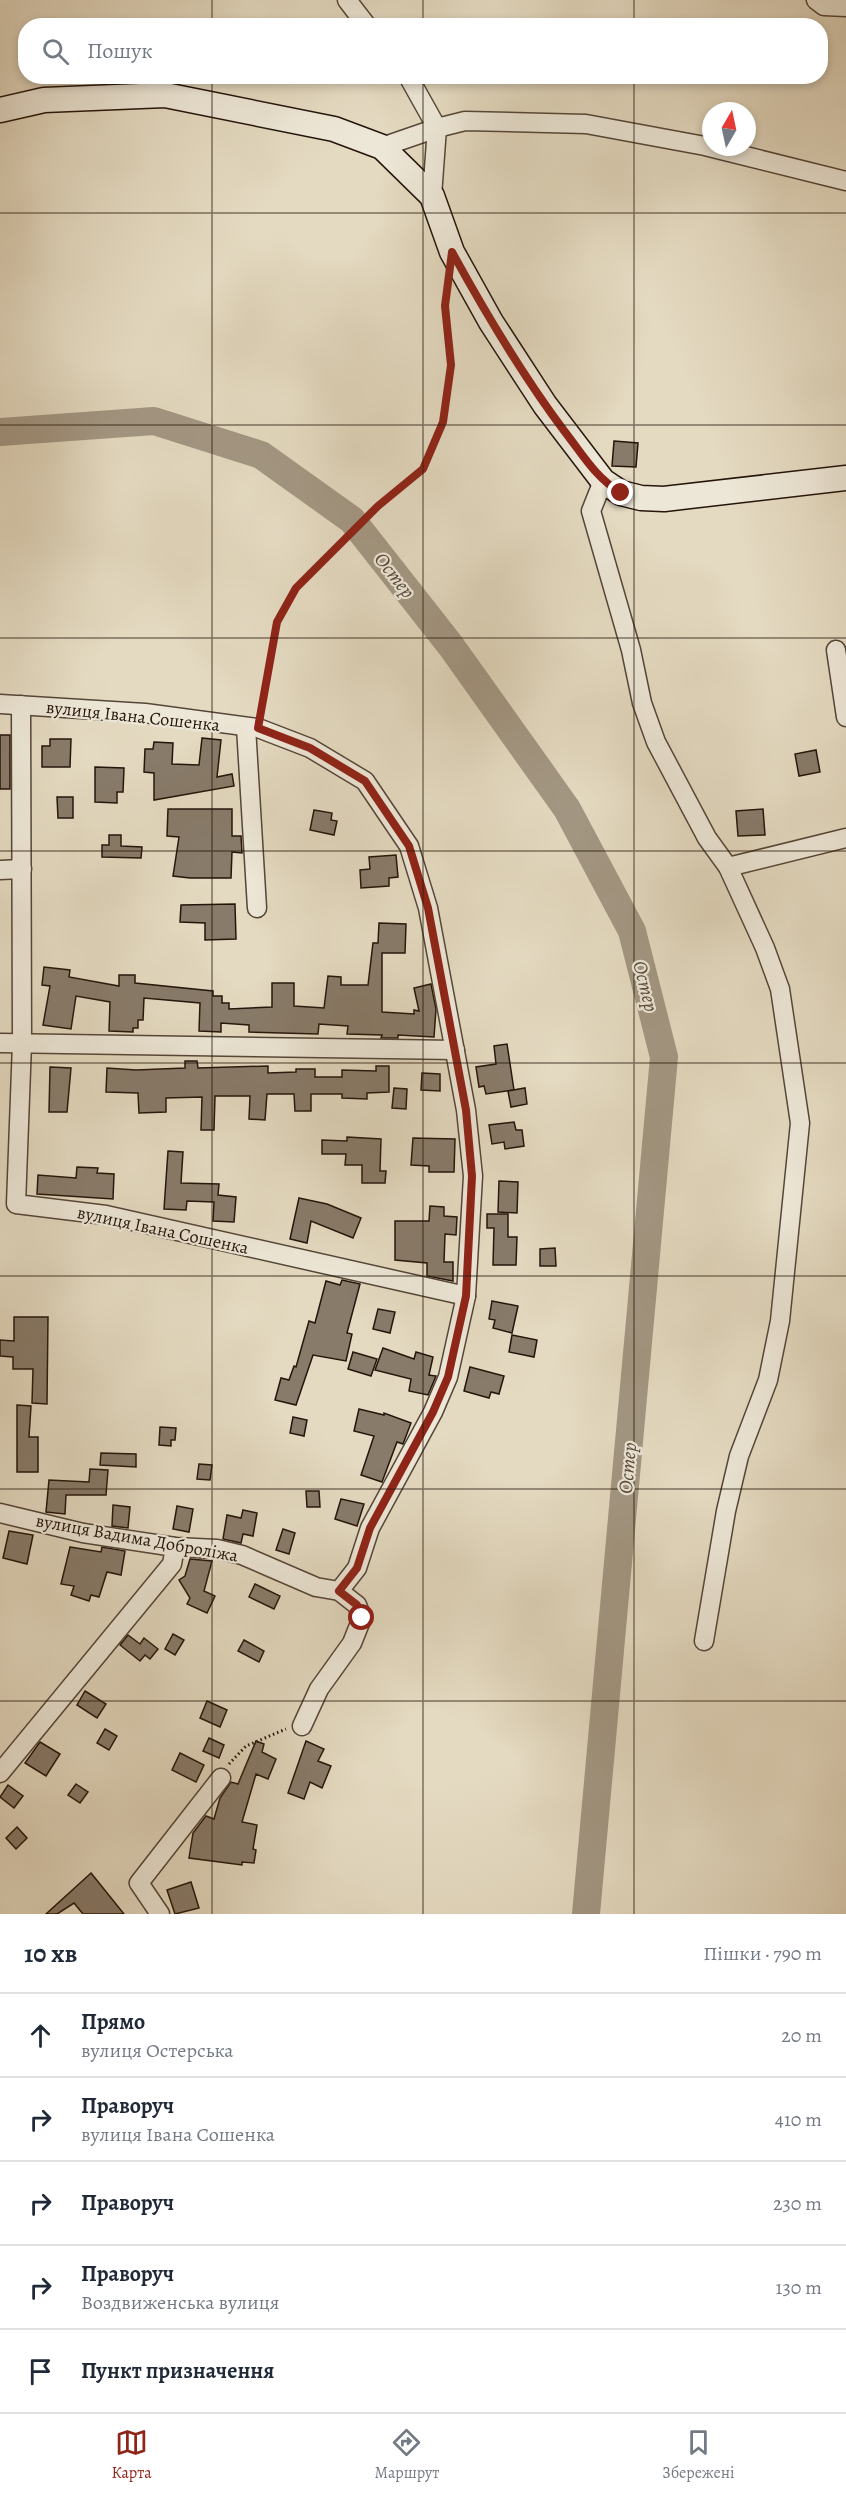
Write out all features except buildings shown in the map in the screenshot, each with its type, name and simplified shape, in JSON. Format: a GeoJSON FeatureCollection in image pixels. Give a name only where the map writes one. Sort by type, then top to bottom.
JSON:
{"type":"FeatureCollection","features":[{"type":"Feature","properties":{"kind":"street"},"geometry":{"type":"LineString","coordinates":[[347,0],[361,18]]}},
{"type":"Feature","properties":{"kind":"street"},"geometry":{"type":"LineString","coordinates":[[816,0],[824,6],[846,8]]}},
{"type":"Feature","properties":{"kind":"street"},"geometry":{"type":"LineString","coordinates":[[412,84],[437,128],[432,196],[452,252],[490,322],[545,405],[603,481],[621,493],[641,498],[664,499],[846,478]]}},
{"type":"Feature","properties":{"kind":"street"},"geometry":{"type":"LineString","coordinates":[[0,110],[44,100],[165,95],[333,129],[382,147],[432,196]]}},
{"type":"Feature","properties":{"kind":"street"},"geometry":{"type":"LineString","coordinates":[[382,147],[465,121],[586,124],[705,146],[846,181]]}},
{"type":"Feature","properties":{"kind":"street"},"geometry":{"type":"LineString","coordinates":[[603,481],[591,511],[632,650],[642,703],[656,742],[707,837],[728,867],[765,948],[780,989],[800,1123],[780,1321],[768,1380],[739,1456],[726,1511],[704,1641]]}},
{"type":"Feature","properties":{"kind":"street"},"geometry":{"type":"LineString","coordinates":[[836,650],[846,717]]}},
{"type":"Feature","properties":{"kind":"street","name":"вулиця Івана Сошенка"},"geometry":{"type":"LineString","coordinates":[[0,704],[145,713],[252,728],[310,748],[365,781],[409,846],[428,908],[466,1110],[472,1176],[466,1296],[448,1377],[433,1412],[370,1528],[357,1568],[339,1591]]}},
{"type":"Feature","properties":{"kind":"street","name":"вулиця Івана Сошенка"},"geometry":{"type":"LineString","coordinates":[[21,705],[22,1043],[16,1204],[106,1215],[466,1296]]}},
{"type":"Feature","properties":{"kind":"street","name":"вулиця Івана Сошенка"},"geometry":{"type":"LineString","coordinates":[[252,728],[257,908]]}},
{"type":"Feature","properties":{"kind":"street"},"geometry":{"type":"LineString","coordinates":[[728,867],[846,838]]}},
{"type":"Feature","properties":{"kind":"street"},"geometry":{"type":"LineString","coordinates":[[0,870],[22,869]]}},
{"type":"Feature","properties":{"kind":"street"},"geometry":{"type":"LineString","coordinates":[[0,1043],[454,1050]]}},
{"type":"Feature","properties":{"kind":"street","name":"вулиця Вадима Доброліжа"},"geometry":{"type":"LineString","coordinates":[[0,1513],[83,1533],[175,1547],[217,1549],[242,1555],[316,1587],[339,1591]]}},
{"type":"Feature","properties":{"kind":"street"},"geometry":{"type":"LineString","coordinates":[[0,1773],[172,1564],[175,1547]]}},
{"type":"Feature","properties":{"kind":"street"},"geometry":{"type":"LineString","coordinates":[[302,1725],[319,1689],[351,1643],[362,1618],[357,1605],[339,1591]]}},
{"type":"Feature","properties":{"kind":"street"},"geometry":{"type":"LineString","coordinates":[[160,1914],[139,1883],[221,1778]]}},
{"type":"Feature","properties":{"kind":"path"},"geometry":{"type":"LineString","coordinates":[[252,728],[277,622],[296,588],[378,506],[423,469],[443,422],[451,365],[445,306],[448,284]]}},
{"type":"Feature","properties":{"kind":"path"},"geometry":{"type":"LineString","coordinates":[[221,1778],[232,1759],[246,1746],[278,1731],[302,1725]]}},
{"type":"Feature","properties":{"kind":"waterway","name":"Остер"},"geometry":{"type":"LineString","coordinates":[[0,432],[154,421],[261,455],[352,520],[451,646],[567,809],[632,931],[664,1057],[586,1914]]}},
{"type":"Feature","properties":{"kind":"route"},"geometry":{"type":"LineString","coordinates":[[362,1618],[357,1605],[339,1591],[357,1568],[370,1528],[433,1412],[448,1377],[466,1296],[472,1176],[466,1110],[428,908],[409,846],[365,781],[310,748],[258,728],[277,622],[296,588],[378,506],[423,469],[443,422],[451,365],[445,306],[452,252],[490,322],[545,405],[603,481],[621,493]]}}]}
